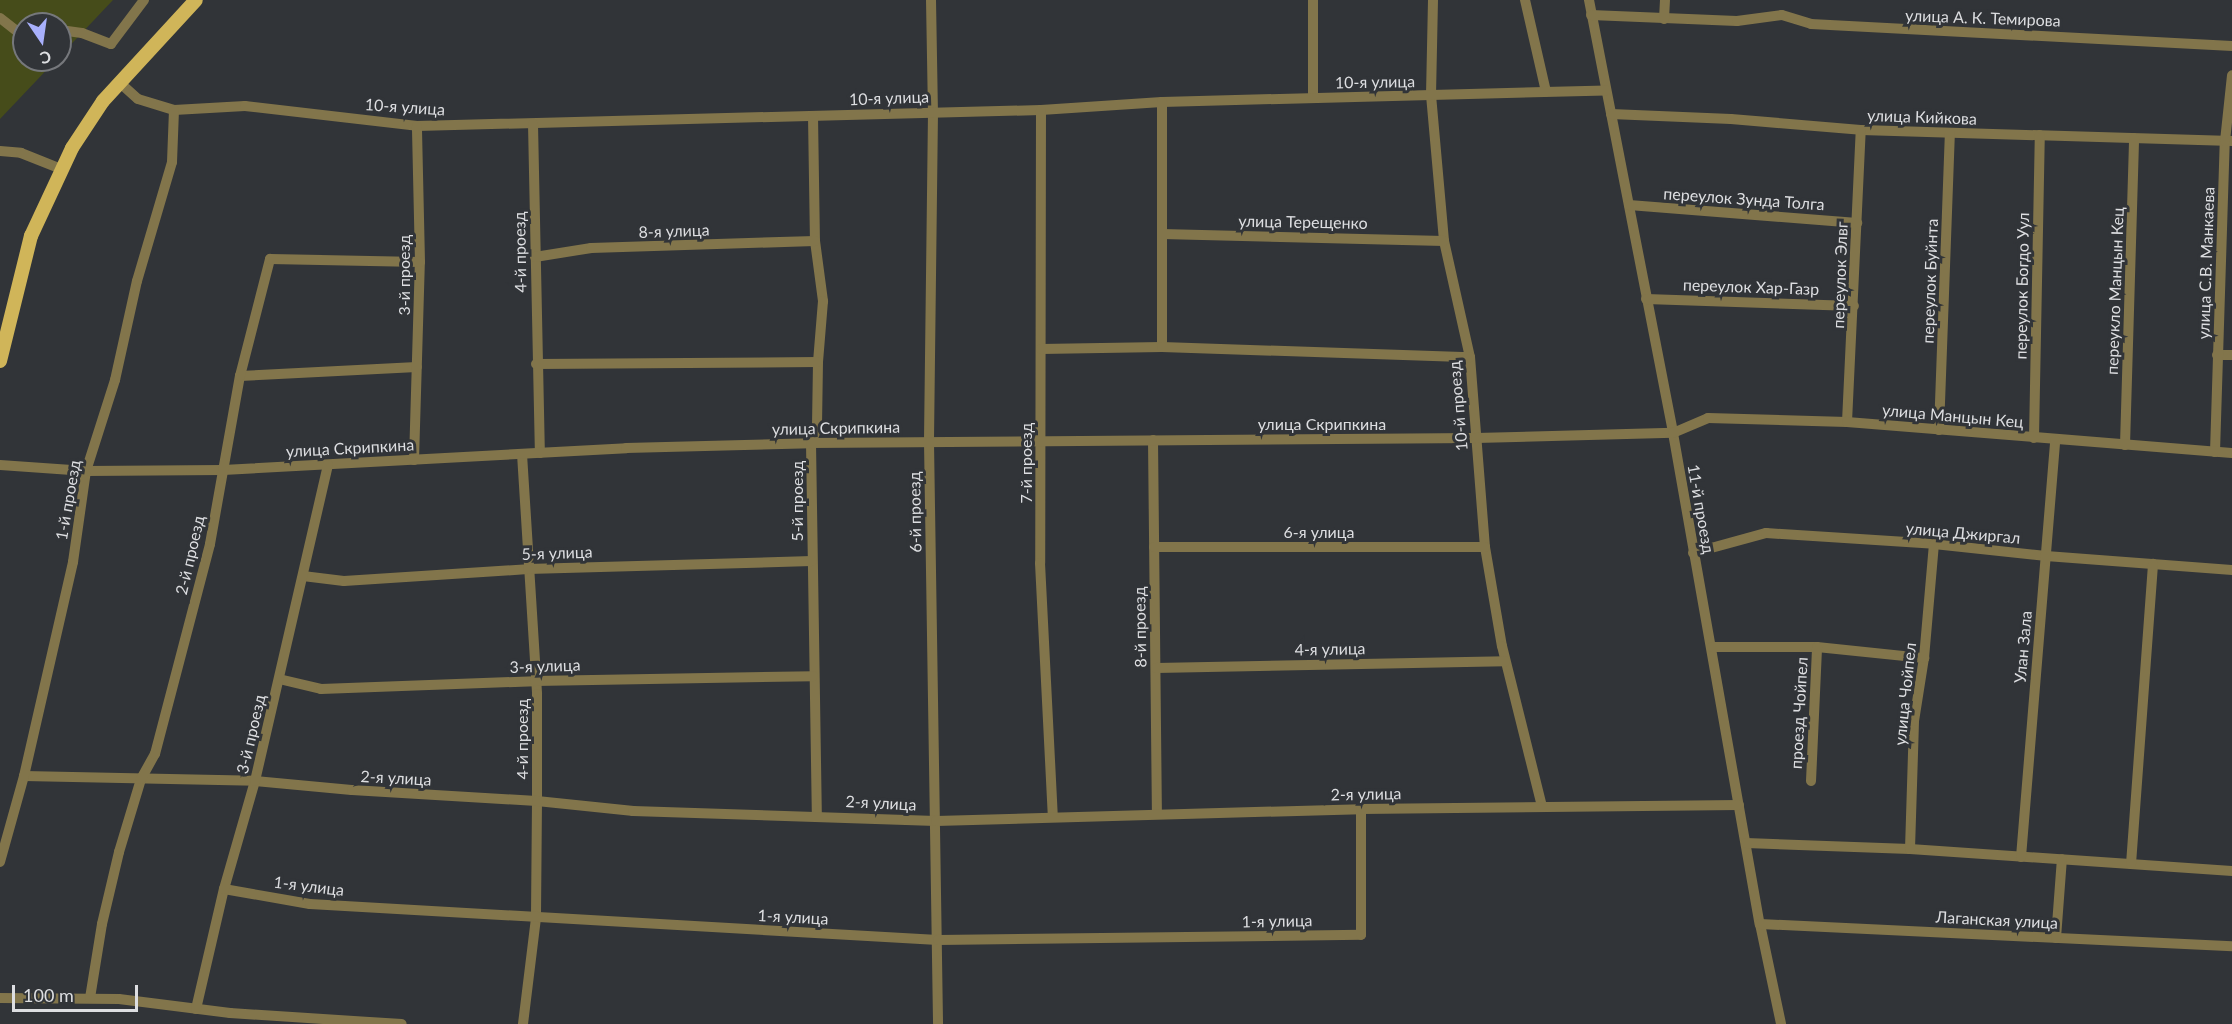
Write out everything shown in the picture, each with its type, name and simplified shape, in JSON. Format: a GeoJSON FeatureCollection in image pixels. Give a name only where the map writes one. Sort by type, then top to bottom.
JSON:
{"type":"FeatureCollection","features":[{"type":"Feature","properties":{"kind":"main road"},"geometry":{"type":"LineString","coordinates":[[0,361],[31,236],[61,169],[88,123],[119,82],[196,0]]}},
{"type":"Feature","properties":{"kind":"street"},"geometry":{"type":"LineString","coordinates":[[72,32],[111,44],[144,0]]}},
{"type":"Feature","properties":{"kind":"street","name":"6-й проезд"},"geometry":{"type":"LineString","coordinates":[[931,0],[933,112],[929,442],[938,1024]]}},
{"type":"Feature","properties":{"kind":"street"},"geometry":{"type":"LineString","coordinates":[[1313,0],[1313,98]]}},
{"type":"Feature","properties":{"kind":"street","name":"10-й проезд"},"geometry":{"type":"LineString","coordinates":[[1433,0],[1431,95],[1444,241],[1470,357],[1485,547],[1505,661],[1542,806]]}},
{"type":"Feature","properties":{"kind":"street"},"geometry":{"type":"LineString","coordinates":[[1525,0],[1546,92]]}},
{"type":"Feature","properties":{"kind":"street","name":"11-й проезд"},"geometry":{"type":"LineString","coordinates":[[1589,0],[1673,433],[1760,924],[1781,1024]]}},
{"type":"Feature","properties":{"kind":"street"},"geometry":{"type":"LineString","coordinates":[[1664,19],[1665,0]]}},
{"type":"Feature","properties":{"kind":"street","name":"улица А. К. Темирова"},"geometry":{"type":"LineString","coordinates":[[1591,15],[1737,21],[1782,15],[1811,24],[1982,35],[2033,33],[2232,46]]}},
{"type":"Feature","properties":{"kind":"street"},"geometry":{"type":"LineString","coordinates":[[0,18],[12,27]]}},
{"type":"Feature","properties":{"kind":"street","name":"улица С.В. Манкаева"},"geometry":{"type":"LineString","coordinates":[[2215,452],[2217,355],[2232,75]]}},
{"type":"Feature","properties":{"kind":"street"},"geometry":{"type":"LineString","coordinates":[[119,82],[138,99],[174,110]]}},
{"type":"Feature","properties":{"kind":"street","name":"10-я улица"},"geometry":{"type":"LineString","coordinates":[[174,110],[246,106],[417,126],[1041,110],[1162,102],[1606,90]]}},
{"type":"Feature","properties":{"kind":"street"},"geometry":{"type":"LineString","coordinates":[[1162,102],[1162,347]]}},
{"type":"Feature","properties":{"kind":"street","name":"1-й проезд"},"geometry":{"type":"LineString","coordinates":[[0,862],[24,776],[73,562],[86,471],[115,380],[137,281],[172,162],[174,110]]}},
{"type":"Feature","properties":{"kind":"street","name":"7-й проезд"},"geometry":{"type":"LineString","coordinates":[[1041,110],[1040,563],[1053,817]]}},
{"type":"Feature","properties":{"kind":"street","name":"улица Кийкова"},"geometry":{"type":"LineString","coordinates":[[1611,114],[1731,119],[1862,130],[2229,141]]}},
{"type":"Feature","properties":{"kind":"street","name":"5-й проезд"},"geometry":{"type":"LineString","coordinates":[[813,116],[815,241],[823,301],[818,362],[817,428],[811,443],[813,675],[818,816]]}},
{"type":"Feature","properties":{"kind":"street","name":"4-й проезд"},"geometry":{"type":"LineString","coordinates":[[533,123],[536,364],[540,453]]}},
{"type":"Feature","properties":{"kind":"street","name":"3-й проезд"},"geometry":{"type":"LineString","coordinates":[[414,460],[420,262],[417,126]]}},
{"type":"Feature","properties":{"kind":"street","name":"переулок Элвг"},"geometry":{"type":"LineString","coordinates":[[1847,422],[1862,130]]}},
{"type":"Feature","properties":{"kind":"street","name":"переулок Буйнта"},"geometry":{"type":"LineString","coordinates":[[1939,430],[1950,133]]}},
{"type":"Feature","properties":{"kind":"street","name":"переулок Богдо Уул"},"geometry":{"type":"LineString","coordinates":[[2034,438],[2040,135]]}},
{"type":"Feature","properties":{"kind":"street","name":"переукло Манцын Кец"},"geometry":{"type":"LineString","coordinates":[[2125,446],[2134,138]]}},
{"type":"Feature","properties":{"kind":"street"},"geometry":{"type":"LineString","coordinates":[[0,151],[21,153],[61,169]]}},
{"type":"Feature","properties":{"kind":"street","name":"переулок Зунда Толга"},"geometry":{"type":"LineString","coordinates":[[1629,205],[1857,223]]}},
{"type":"Feature","properties":{"kind":"street","name":"улица Терещенко"},"geometry":{"type":"LineString","coordinates":[[1162,234],[1444,241]]}},
{"type":"Feature","properties":{"kind":"street","name":"8-я улица"},"geometry":{"type":"LineString","coordinates":[[536,257],[591,248],[815,241]]}},
{"type":"Feature","properties":{"kind":"street","name":"2-й проезд"},"geometry":{"type":"LineString","coordinates":[[90,998],[102,924],[141,778],[155,754],[210,544],[240,376],[270,259],[420,262]]}},
{"type":"Feature","properties":{"kind":"street","name":"переулок Хар-Газр"},"geometry":{"type":"LineString","coordinates":[[1646,299],[1854,306]]}},
{"type":"Feature","properties":{"kind":"street"},"geometry":{"type":"LineString","coordinates":[[1041,349],[1162,347],[1470,357]]}},
{"type":"Feature","properties":{"kind":"street"},"geometry":{"type":"LineString","coordinates":[[2217,355],[2232,355]]}},
{"type":"Feature","properties":{"kind":"street"},"geometry":{"type":"LineString","coordinates":[[536,364],[818,362]]}},
{"type":"Feature","properties":{"kind":"street"},"geometry":{"type":"LineString","coordinates":[[240,376],[417,368]]}},
{"type":"Feature","properties":{"kind":"street","name":"улица Манцын Кец"},"geometry":{"type":"LineString","coordinates":[[1673,433],[1708,418],[1847,422],[2232,453]]}},
{"type":"Feature","properties":{"kind":"street","name":"улица Скрипкина"},"geometry":{"type":"LineString","coordinates":[[0,465],[86,471],[223,470],[540,453],[811,443],[1476,438],[1673,433]]}},
{"type":"Feature","properties":{"kind":"street","name":"8-й проезд"},"geometry":{"type":"LineString","coordinates":[[1153,440],[1157,813]]}},
{"type":"Feature","properties":{"kind":"street","name":"Улан Зала"},"geometry":{"type":"LineString","coordinates":[[2021,857],[2055,440]]}},
{"type":"Feature","properties":{"kind":"street","name":"4-й проезд"},"geometry":{"type":"LineString","coordinates":[[522,454],[536,681],[537,801],[536,918],[523,1024]]}},
{"type":"Feature","properties":{"kind":"street","name":"3-й проезд"},"geometry":{"type":"LineString","coordinates":[[195,1009],[224,889],[255,781],[328,465]]}},
{"type":"Feature","properties":{"kind":"street","name":"улица Джиргал"},"geometry":{"type":"LineString","coordinates":[[1693,554],[1766,533],[1934,544],[2046,556],[2232,570]]}},
{"type":"Feature","properties":{"kind":"street","name":"улица Чойпел"},"geometry":{"type":"LineString","coordinates":[[1910,849],[1914,721],[1924,658],[1934,544]]}},
{"type":"Feature","properties":{"kind":"street","name":"6-я улица"},"geometry":{"type":"LineString","coordinates":[[1154,547],[1485,547]]}},
{"type":"Feature","properties":{"kind":"street","name":"5-я улица"},"geometry":{"type":"LineString","coordinates":[[303,576],[344,580],[528,569],[812,561]]}},
{"type":"Feature","properties":{"kind":"street"},"geometry":{"type":"LineString","coordinates":[[2130,864],[2153,564]]}},
{"type":"Feature","properties":{"kind":"street","name":"проезд Чойпел"},"geometry":{"type":"LineString","coordinates":[[1712,647],[1817,647],[1924,658]]}},
{"type":"Feature","properties":{"kind":"street","name":"проезд Чойпел"},"geometry":{"type":"LineString","coordinates":[[1810,781],[1817,647]]}},
{"type":"Feature","properties":{"kind":"street","name":"4-я улица"},"geometry":{"type":"LineString","coordinates":[[1156,668],[1505,661]]}},
{"type":"Feature","properties":{"kind":"street","name":"3-я улица"},"geometry":{"type":"LineString","coordinates":[[279,679],[321,689],[536,681],[813,675]]}},
{"type":"Feature","properties":{"kind":"street","name":"2-я улица"},"geometry":{"type":"LineString","coordinates":[[24,776],[255,781],[352,790],[537,801],[633,811],[936,821],[1361,809],[1739,806]]}},
{"type":"Feature","properties":{"kind":"street","name":"1-я улица"},"geometry":{"type":"LineString","coordinates":[[224,889],[310,904],[938,940],[1361,935],[1361,809]]}},
{"type":"Feature","properties":{"kind":"street"},"geometry":{"type":"LineString","coordinates":[[1746,843],[1910,849],[2232,871]]}},
{"type":"Feature","properties":{"kind":"street"},"geometry":{"type":"LineString","coordinates":[[2056,938],[2062,859]]}},
{"type":"Feature","properties":{"kind":"street","name":"Лаганская улица"},"geometry":{"type":"LineString","coordinates":[[1760,924],[2232,946]]}},
{"type":"Feature","properties":{"kind":"street"},"geometry":{"type":"LineString","coordinates":[[0,998],[90,998],[195,1009],[402,1024]]}},
{"type":"Feature","properties":{"kind":"green space"},"geometry":{"type":"Polygon","coordinates":[[[0,0],[113,0],[72,43],[72,12],[12,12],[12,72],[45,72],[0,119],[0,0]]]}}]}
